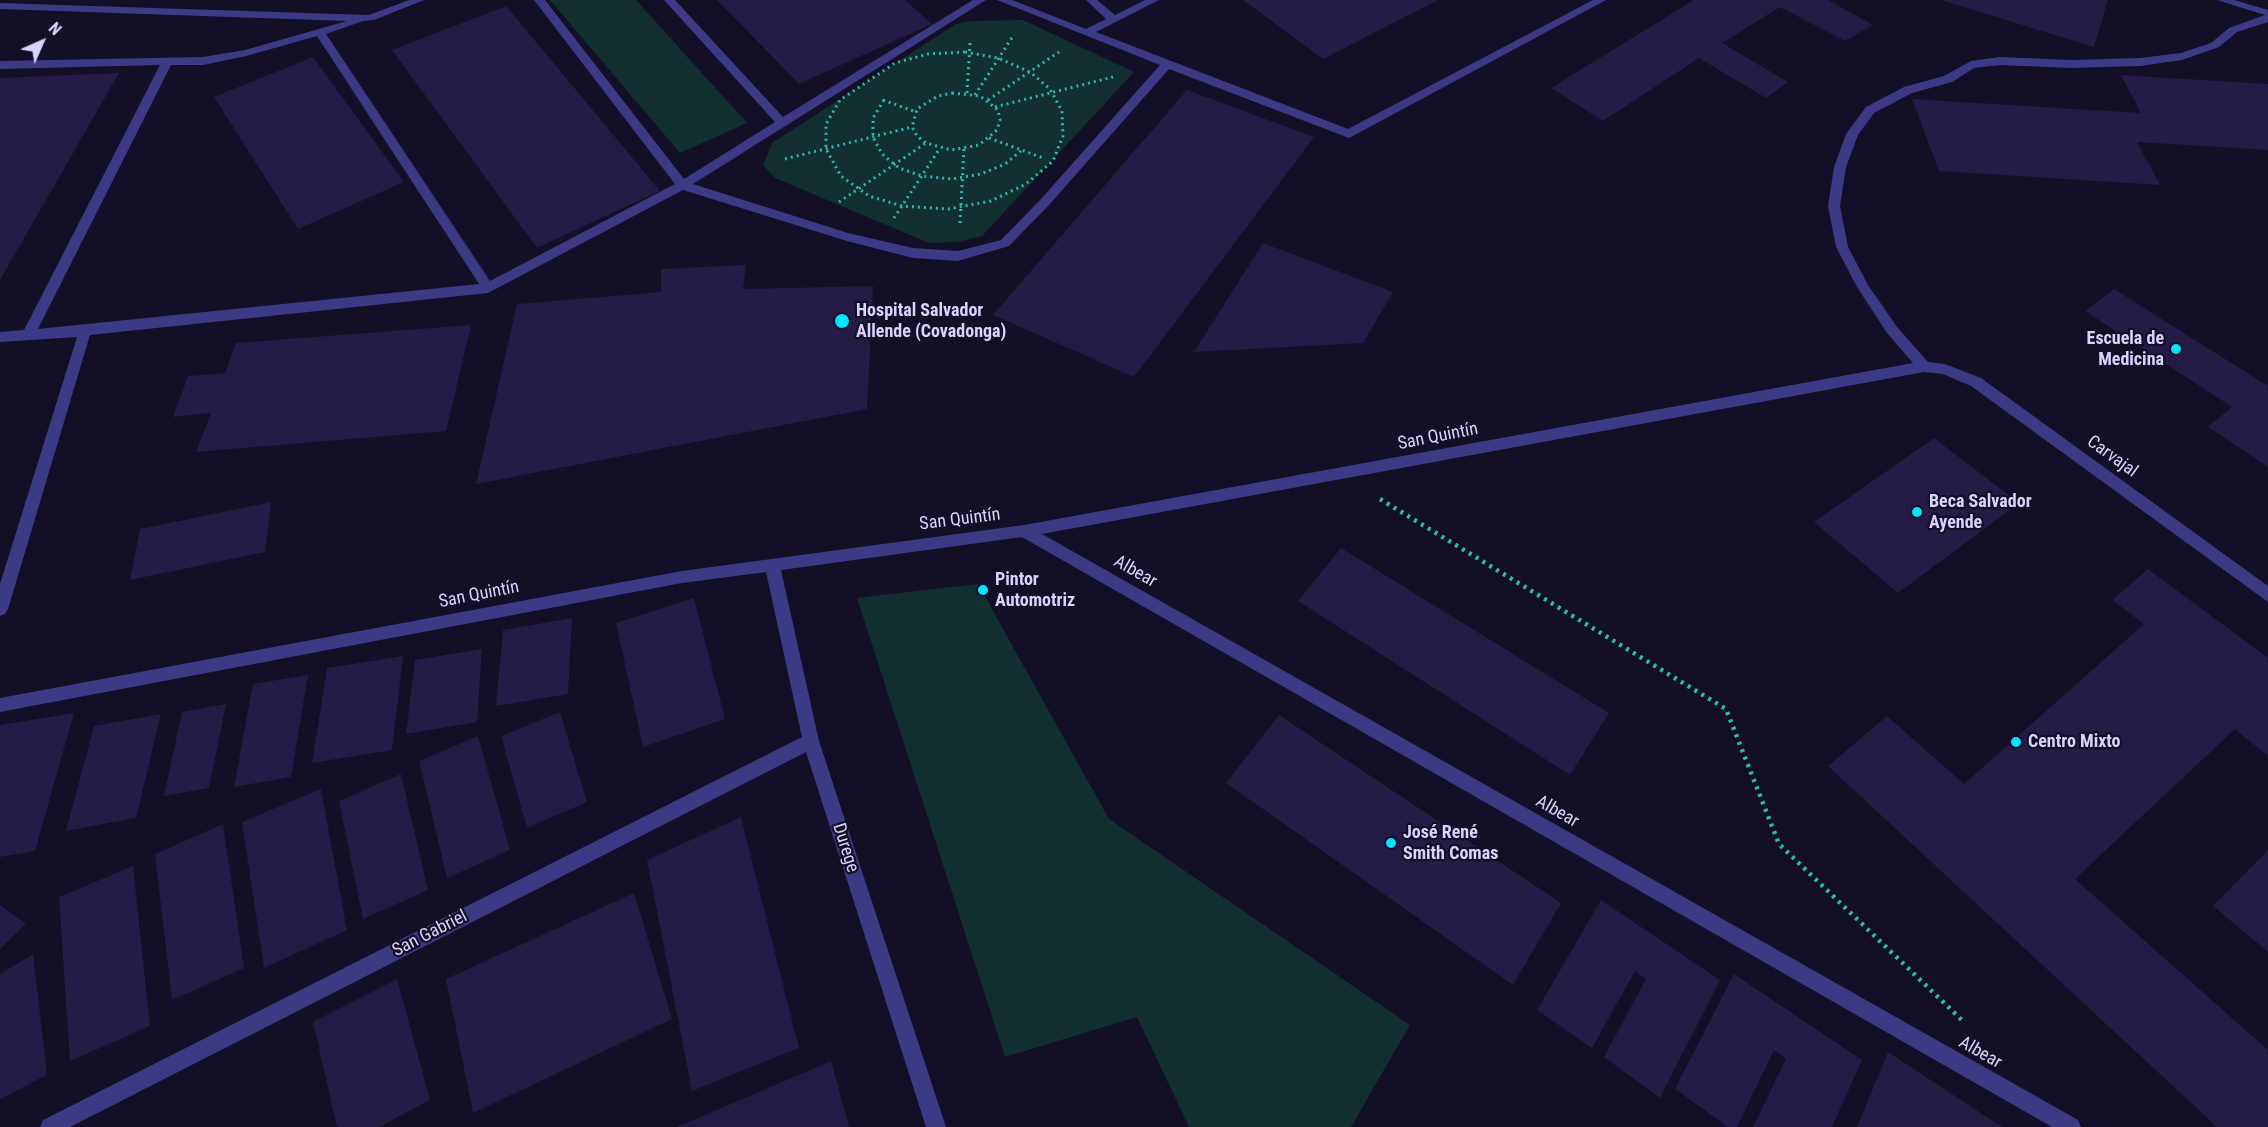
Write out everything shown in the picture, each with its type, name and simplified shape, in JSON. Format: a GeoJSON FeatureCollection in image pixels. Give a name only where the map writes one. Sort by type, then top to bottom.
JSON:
{"type":"FeatureCollection","features":[{"type":"Feature","properties":{"kind":"street"},"geometry":{"type":"LineString","coordinates":[[0,65],[203,61],[246,53],[320,33],[419,0]]}},
{"type":"Feature","properties":{"kind":"street"},"geometry":{"type":"LineString","coordinates":[[539,0],[682,185],[847,237],[913,253],[958,256],[1005,243],[1045,202],[1168,63]]}},
{"type":"Feature","properties":{"kind":"street"},"geometry":{"type":"LineString","coordinates":[[669,0],[782,123]]}},
{"type":"Feature","properties":{"kind":"street"},"geometry":{"type":"LineString","coordinates":[[0,337],[85,331],[488,288],[682,185],[981,0]]}},
{"type":"Feature","properties":{"kind":"street"},"geometry":{"type":"LineString","coordinates":[[1002,0],[1349,135],[1601,0]]}},
{"type":"Feature","properties":{"kind":"street"},"geometry":{"type":"LineString","coordinates":[[1091,0],[1113,20]]}},
{"type":"Feature","properties":{"kind":"street"},"geometry":{"type":"LineString","coordinates":[[1088,32],[1154,0]]}},
{"type":"Feature","properties":{"kind":"street"},"geometry":{"type":"LineString","coordinates":[[2222,0],[2268,13]]}},
{"type":"Feature","properties":{"kind":"street"},"geometry":{"type":"LineString","coordinates":[[0,6],[102,4],[370,18]]}},
{"type":"Feature","properties":{"kind":"street"},"geometry":{"type":"LineString","coordinates":[[1924,367],[1892,330],[1863,288],[1842,246],[1834,206],[1840,167],[1852,134],[1870,110],[1908,90],[1948,79],[1971,65],[2000,61],[2072,64],[2140,62],[2182,56],[2215,45],[2233,30],[2268,18]]}},
{"type":"Feature","properties":{"kind":"street"},"geometry":{"type":"LineString","coordinates":[[320,33],[488,288]]}},
{"type":"Feature","properties":{"kind":"street"},"geometry":{"type":"LineString","coordinates":[[29,334],[166,62]]}},
{"type":"Feature","properties":{"kind":"street"},"geometry":{"type":"LineString","coordinates":[[0,609],[85,331]]}},
{"type":"Feature","properties":{"kind":"street","name":"San Quintín"},"geometry":{"type":"LineString","coordinates":[[0,705],[682,577],[1024,531],[1924,367]]}},
{"type":"Feature","properties":{"kind":"street","name":"Carvajal"},"geometry":{"type":"LineString","coordinates":[[1924,367],[1945,369],[1976,382],[2268,595]]}},
{"type":"Feature","properties":{"kind":"street","name":"Albear"},"geometry":{"type":"LineString","coordinates":[[1024,531],[2071,1127]]}},
{"type":"Feature","properties":{"kind":"street","name":"Durege"},"geometry":{"type":"LineString","coordinates":[[772,564],[811,741],[936,1127]]}},
{"type":"Feature","properties":{"kind":"street","name":"San Gabriel"},"geometry":{"type":"LineString","coordinates":[[50,1127],[811,741]]}},
{"type":"Feature","properties":{"kind":"path"},"geometry":{"type":"LineString","coordinates":[[975,95],[1017,29]]}},
{"type":"Feature","properties":{"kind":"path"},"geometry":{"type":"LineString","coordinates":[[988,100],[1088,32]]}},
{"type":"Feature","properties":{"kind":"path"},"geometry":{"type":"LineString","coordinates":[[967,93],[970,42]]}},
{"type":"Feature","properties":{"kind":"path"},"geometry":{"type":"LineString","coordinates":[[969,53],[998,58],[1030,72],[1051,92],[1062,111],[1063,136],[1053,161],[1026,184],[991,201],[948,210],[902,206],[869,196],[841,176],[826,149],[826,124],[840,100],[895,63],[928,54],[969,53]]}},
{"type":"Feature","properties":{"kind":"path"},"geometry":{"type":"LineString","coordinates":[[995,107],[1168,63]]}},
{"type":"Feature","properties":{"kind":"path"},"geometry":{"type":"LineString","coordinates":[[967,93],[988,100],[998,110],[1000,120],[997,130],[989,138],[979,145],[963,149],[940,148],[926,143],[917,136],[912,127],[912,118],[917,109],[939,96],[967,93]]}},
{"type":"Feature","properties":{"kind":"path"},"geometry":{"type":"LineString","coordinates":[[884,100],[873,118],[873,137],[882,154],[895,164],[922,176],[952,179],[981,174],[1005,164],[1022,150]]}},
{"type":"Feature","properties":{"kind":"path"},"geometry":{"type":"LineString","coordinates":[[784,159],[912,127]]}},
{"type":"Feature","properties":{"kind":"path"},"geometry":{"type":"LineString","coordinates":[[989,138],[1053,161]]}},
{"type":"Feature","properties":{"kind":"path"},"geometry":{"type":"LineString","coordinates":[[836,204],[926,143]]}},
{"type":"Feature","properties":{"kind":"path"},"geometry":{"type":"LineString","coordinates":[[889,226],[940,148]]}},
{"type":"Feature","properties":{"kind":"path"},"geometry":{"type":"LineString","coordinates":[[958,256],[963,149]]}},
{"type":"Feature","properties":{"kind":"path"},"geometry":{"type":"LineString","coordinates":[[1340,475],[1726,709],[1779,844],[1969,1027]]}},
{"type":"Feature","properties":{"kind":"green space"},"geometry":{"type":"Polygon","coordinates":[[[550,0],[636,0],[747,123],[680,153],[550,0]]]}},
{"type":"Feature","properties":{"kind":"green space"},"geometry":{"type":"Polygon","coordinates":[[[1023,20],[1134,72],[982,236],[959,242],[929,243],[775,178],[763,165],[772,143],[956,24],[971,21],[1023,20]]]}},
{"type":"Feature","properties":{"kind":"green space"},"geometry":{"type":"Polygon","coordinates":[[[978,584],[1109,819],[1410,1025],[1351,1127],[1189,1127],[1137,1017],[1005,1057],[857,598],[978,584]]]}},
{"type":"Feature","properties":{"kind":"building"},"geometry":{"type":"Polygon","coordinates":[[[717,0],[905,0],[932,24],[799,84],[717,0]]]}},
{"type":"Feature","properties":{"kind":"building"},"geometry":{"type":"Polygon","coordinates":[[[1243,0],[1438,0],[1323,59],[1243,0]]]}},
{"type":"Feature","properties":{"kind":"building"},"geometry":{"type":"Polygon","coordinates":[[[1694,0],[1828,0],[1873,25],[1845,41],[1780,7],[1722,43],[1788,82],[1766,98],[1699,58],[1603,121],[1551,88],[1694,0]]]}},
{"type":"Feature","properties":{"kind":"building"},"geometry":{"type":"Polygon","coordinates":[[[1941,0],[2108,0],[2094,47],[1941,0]]]}},
{"type":"Feature","properties":{"kind":"building"},"geometry":{"type":"Polygon","coordinates":[[[506,6],[660,191],[537,248],[392,50],[506,6]]]}},
{"type":"Feature","properties":{"kind":"building"},"geometry":{"type":"Polygon","coordinates":[[[313,57],[404,182],[298,229],[214,97],[313,57]]]}},
{"type":"Feature","properties":{"kind":"building"},"geometry":{"type":"Polygon","coordinates":[[[119,73],[0,280],[0,78],[119,73]]]}},
{"type":"Feature","properties":{"kind":"building"},"geometry":{"type":"Polygon","coordinates":[[[2121,75],[2268,84],[2268,150],[2137,142],[2160,185],[1939,171],[1912,99],[2141,113],[2121,75]]]}},
{"type":"Feature","properties":{"kind":"building"},"geometry":{"type":"Polygon","coordinates":[[[1187,90],[1314,137],[1134,377],[993,315],[1187,90]]]}},
{"type":"Feature","properties":{"kind":"building"},"geometry":{"type":"Polygon","coordinates":[[[1263,243],[1393,292],[1363,343],[1194,352],[1263,243]]]}},
{"type":"Feature","properties":{"kind":"building"},"geometry":{"type":"Polygon","coordinates":[[[746,265],[743,289],[873,286],[867,409],[476,484],[517,304],[661,292],[661,269],[746,265]]]}},
{"type":"Feature","properties":{"kind":"building","name":"Escuela de Medicina"},"geometry":{"type":"Polygon","coordinates":[[[2114,289],[2268,386],[2268,467],[2208,427],[2232,407],[2085,311],[2114,289]]]}},
{"type":"Feature","properties":{"kind":"building"},"geometry":{"type":"Polygon","coordinates":[[[471,325],[446,431],[196,452],[211,413],[173,417],[188,376],[225,373],[236,343],[471,325]]]}},
{"type":"Feature","properties":{"kind":"building","name":"Beca Salvador Ayende"},"geometry":{"type":"Polygon","coordinates":[[[1934,438],[2019,503],[1898,593],[1814,522],[1934,438]]]}},
{"type":"Feature","properties":{"kind":"building"},"geometry":{"type":"Polygon","coordinates":[[[271,502],[265,552],[130,580],[140,529],[271,502]]]}},
{"type":"Feature","properties":{"kind":"building"},"geometry":{"type":"Polygon","coordinates":[[[1341,548],[1609,713],[1570,775],[1298,601],[1341,548]]]}},
{"type":"Feature","properties":{"kind":"building"},"geometry":{"type":"Polygon","coordinates":[[[2148,569],[2268,658],[2268,756],[2235,729],[2075,879],[2268,1050],[2268,1127],[2217,1127],[1828,766],[1887,716],[1964,784],[2144,624],[2112,600],[2148,569]]]}},
{"type":"Feature","properties":{"kind":"building"},"geometry":{"type":"Polygon","coordinates":[[[694,598],[725,719],[643,747],[616,623],[694,598]]]}},
{"type":"Feature","properties":{"kind":"building"},"geometry":{"type":"Polygon","coordinates":[[[572,618],[568,694],[496,706],[503,630],[572,618]]]}},
{"type":"Feature","properties":{"kind":"building"},"geometry":{"type":"Polygon","coordinates":[[[482,649],[477,722],[406,734],[415,660],[482,649]]]}},
{"type":"Feature","properties":{"kind":"building"},"geometry":{"type":"Polygon","coordinates":[[[403,656],[392,750],[312,763],[327,668],[403,656]]]}},
{"type":"Feature","properties":{"kind":"building"},"geometry":{"type":"Polygon","coordinates":[[[308,675],[291,777],[234,787],[253,684],[308,675]]]}},
{"type":"Feature","properties":{"kind":"building"},"geometry":{"type":"Polygon","coordinates":[[[226,704],[209,788],[164,796],[182,712],[226,704]]]}},
{"type":"Feature","properties":{"kind":"building"},"geometry":{"type":"Polygon","coordinates":[[[560,712],[587,802],[527,828],[501,736],[560,712]]]}},
{"type":"Feature","properties":{"kind":"building"},"geometry":{"type":"Polygon","coordinates":[[[74,713],[35,851],[0,857],[0,725],[74,713]]]}},
{"type":"Feature","properties":{"kind":"building"},"geometry":{"type":"Polygon","coordinates":[[[161,714],[136,818],[66,831],[94,726],[161,714]]]}},
{"type":"Feature","properties":{"kind":"building","name":"José René Smith Comas"},"geometry":{"type":"Polygon","coordinates":[[[1279,715],[1561,903],[1513,985],[1226,783],[1279,715]]]}},
{"type":"Feature","properties":{"kind":"building"},"geometry":{"type":"Polygon","coordinates":[[[478,736],[510,850],[447,878],[419,761],[478,736]]]}},
{"type":"Feature","properties":{"kind":"building"},"geometry":{"type":"Polygon","coordinates":[[[401,774],[428,890],[363,919],[339,801],[401,774]]]}},
{"type":"Feature","properties":{"kind":"building"},"geometry":{"type":"Polygon","coordinates":[[[321,789],[347,930],[264,968],[242,822],[321,789]]]}},
{"type":"Feature","properties":{"kind":"building"},"geometry":{"type":"Polygon","coordinates":[[[741,817],[799,1048],[692,1091],[647,860],[741,817]]]}},
{"type":"Feature","properties":{"kind":"building"},"geometry":{"type":"Polygon","coordinates":[[[223,824],[244,968],[172,1000],[155,854],[223,824]]]}},
{"type":"Feature","properties":{"kind":"building"},"geometry":{"type":"Polygon","coordinates":[[[2268,850],[2268,952],[2213,906],[2268,850]]]}},
{"type":"Feature","properties":{"kind":"building"},"geometry":{"type":"Polygon","coordinates":[[[133,866],[150,1026],[70,1061],[59,897],[133,866]]]}},
{"type":"Feature","properties":{"kind":"building"},"geometry":{"type":"Polygon","coordinates":[[[634,893],[672,1019],[473,1113],[446,979],[634,893]]]}},
{"type":"Feature","properties":{"kind":"building"},"geometry":{"type":"Polygon","coordinates":[[[1601,900],[1720,980],[1660,1098],[1604,1057],[1646,979],[1635,971],[1592,1048],[1537,1010],[1601,900]]]}},
{"type":"Feature","properties":{"kind":"building"},"geometry":{"type":"Polygon","coordinates":[[[0,905],[26,924],[0,949],[0,905]]]}},
{"type":"Feature","properties":{"kind":"building"},"geometry":{"type":"Polygon","coordinates":[[[33,954],[47,1075],[0,1099],[0,974],[33,954]]]}},
{"type":"Feature","properties":{"kind":"building"},"geometry":{"type":"Polygon","coordinates":[[[1734,974],[1862,1060],[1832,1127],[1753,1127],[1786,1059],[1774,1050],[1737,1127],[1728,1127],[1675,1089],[1734,974]]]}},
{"type":"Feature","properties":{"kind":"building"},"geometry":{"type":"Polygon","coordinates":[[[397,979],[430,1100],[379,1127],[337,1127],[313,1022],[397,979]]]}},
{"type":"Feature","properties":{"kind":"building"},"geometry":{"type":"Polygon","coordinates":[[[1888,1052],[2002,1127],[1857,1127],[1888,1052]]]}},
{"type":"Feature","properties":{"kind":"building"},"geometry":{"type":"Polygon","coordinates":[[[831,1061],[849,1127],[677,1127],[831,1061]]]}},
{"type":"Feature","properties":{"kind":"place","name":"Hospital Salvador Allende (Covadonga)"},"geometry":{"type":"Point","coordinates":[842,321]}},
{"type":"Feature","properties":{"kind":"place","name":"Escuela de Medicina"},"geometry":{"type":"Point","coordinates":[2176,349]}},
{"type":"Feature","properties":{"kind":"place","name":"Beca Salvador Ayende"},"geometry":{"type":"Point","coordinates":[1917,512]}},
{"type":"Feature","properties":{"kind":"place","name":"Pintor Automotriz"},"geometry":{"type":"Point","coordinates":[983,590]}},
{"type":"Feature","properties":{"kind":"place","name":"Centro Mixto"},"geometry":{"type":"Point","coordinates":[2016,742]}},
{"type":"Feature","properties":{"kind":"place","name":"José René Smith Comas"},"geometry":{"type":"Point","coordinates":[1391,843]}}]}
